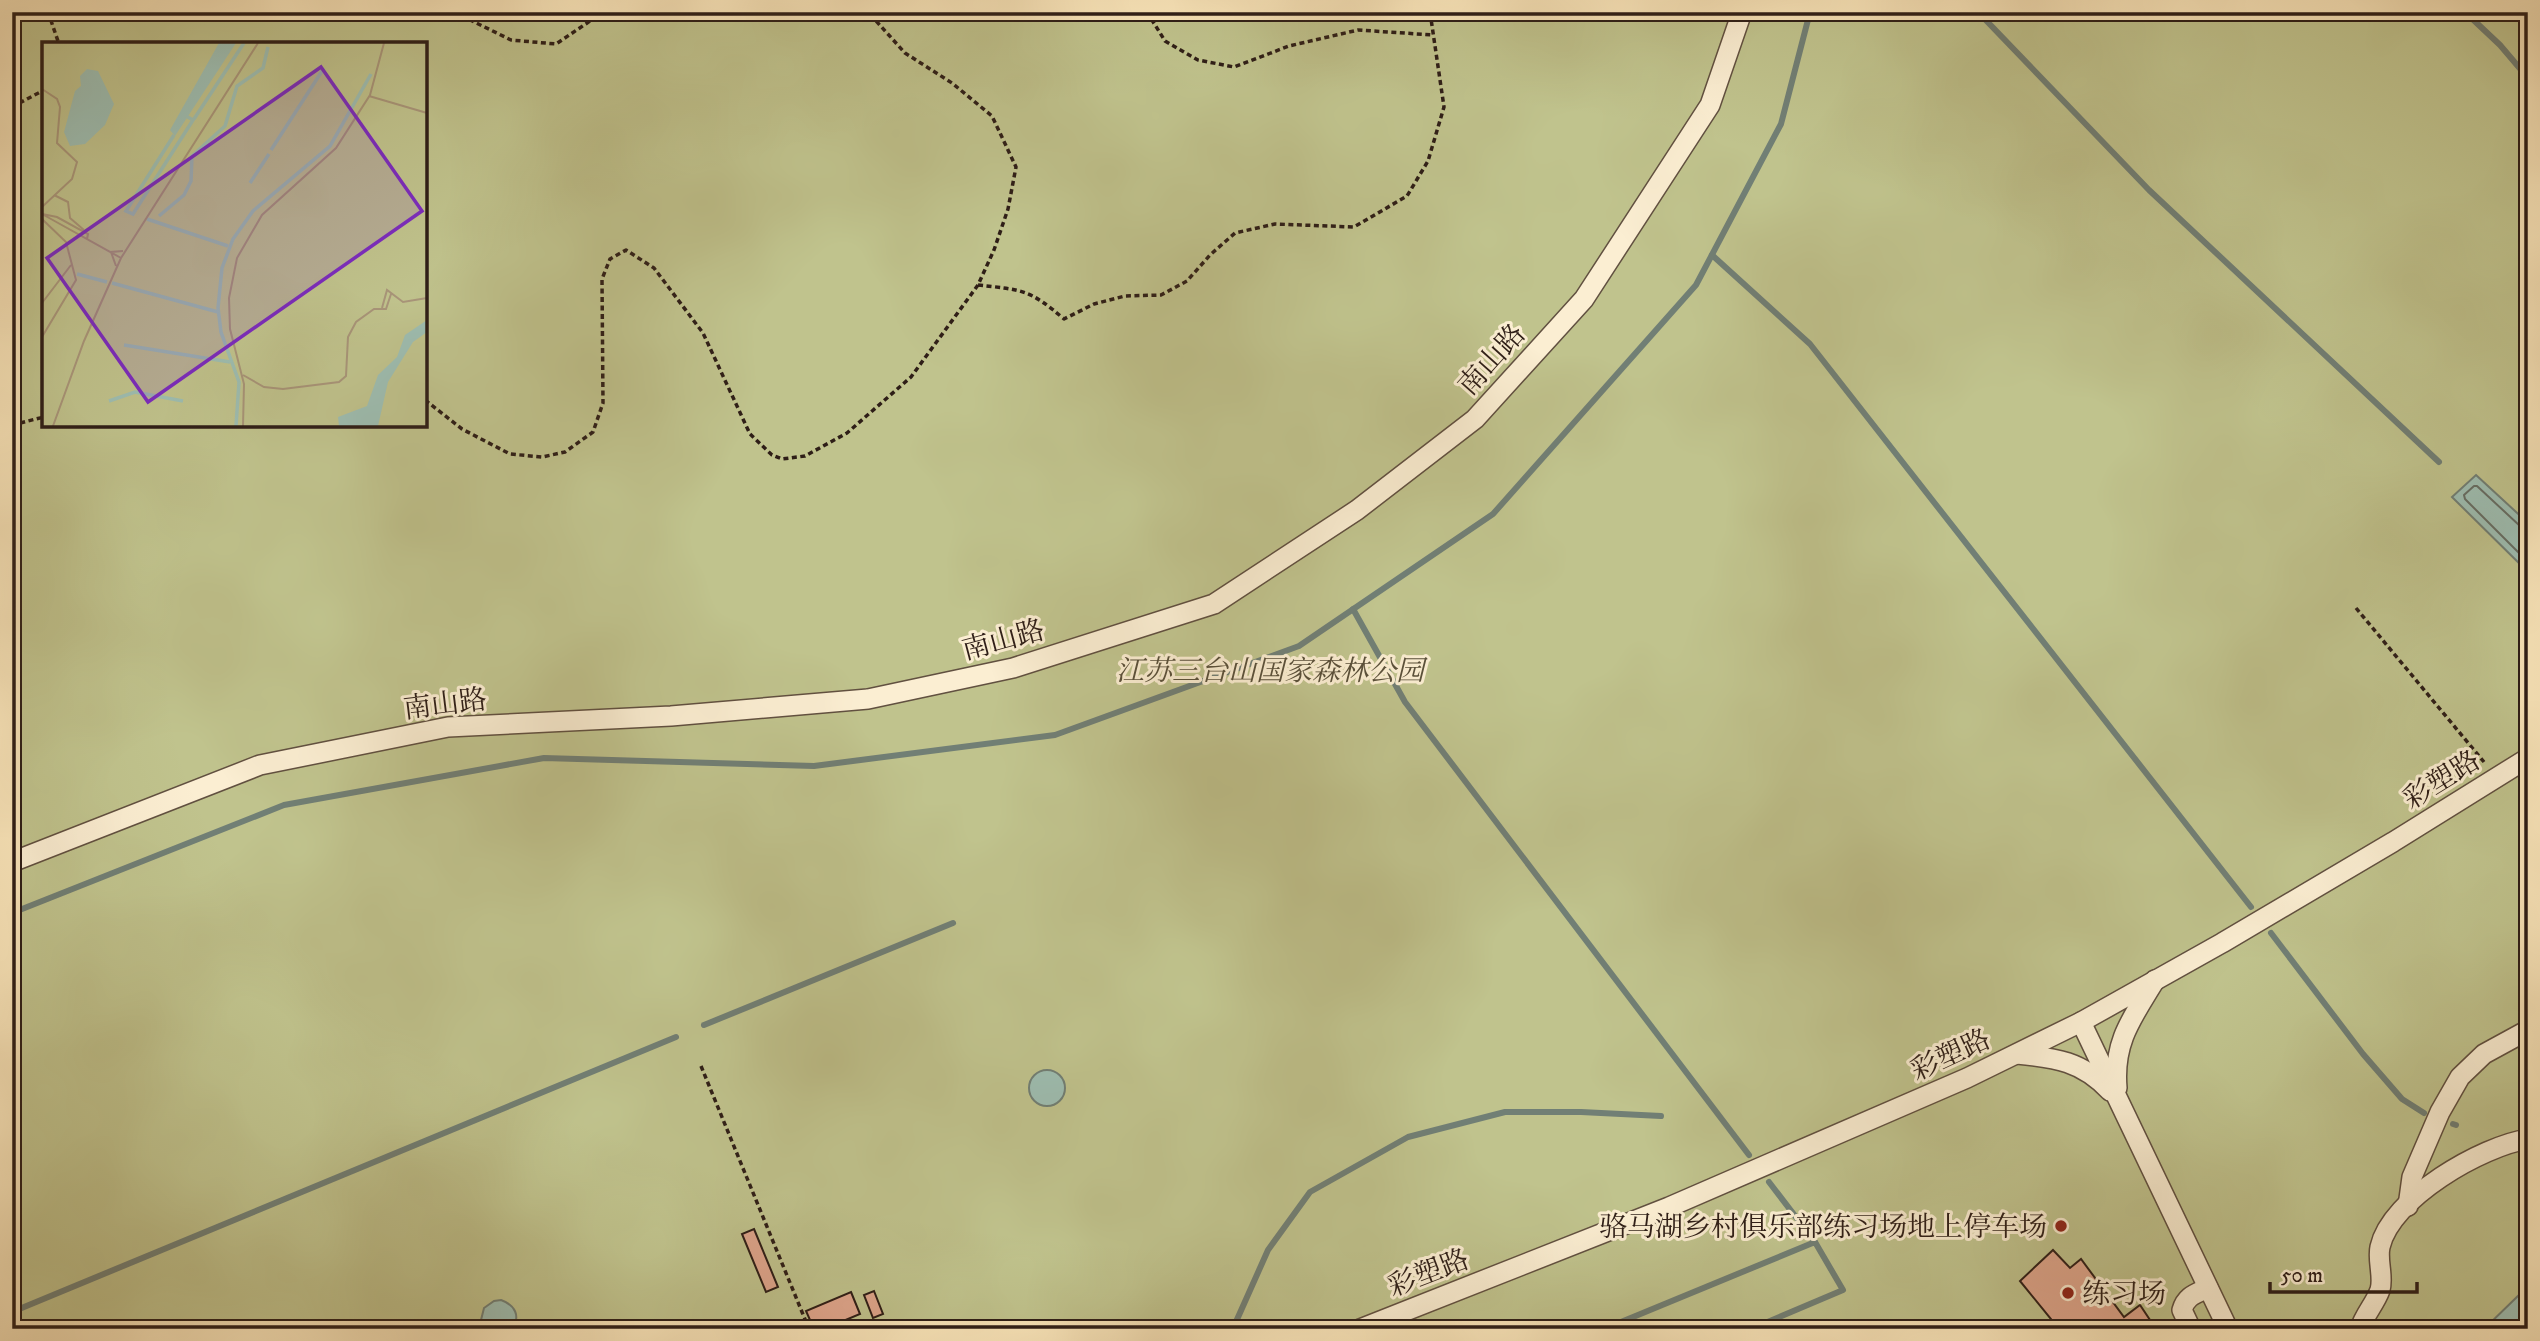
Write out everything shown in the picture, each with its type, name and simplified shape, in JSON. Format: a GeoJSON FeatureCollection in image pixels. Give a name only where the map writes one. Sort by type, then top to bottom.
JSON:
{"type":"FeatureCollection","features":[{"type":"Feature","properties":{"kind":"street","name":"南山路"},"geometry":{"type":"LineString","coordinates":[[12,862],[260,765],[448,727],[671,716],[868,699],[1013,668],[1214,604],[1357,510],[1475,419],[1584,299],[1710,105],[1742,12]]}},
{"type":"Feature","properties":{"kind":"street","name":"彩塑路"},"geometry":{"type":"LineString","coordinates":[[1360,1329],[1669,1207],[1967,1078],[2081,1022],[2155,980],[2382,849],[2528,758]]}},
{"type":"Feature","properties":{"kind":"street"},"geometry":{"type":"LineString","coordinates":[[2118,1099],[2115,1069],[2124,1031],[2155,980]]}},
{"type":"Feature","properties":{"kind":"street"},"geometry":{"type":"LineString","coordinates":[[2081,1022],[2228,1329]]}},
{"type":"Feature","properties":{"kind":"street"},"geometry":{"type":"LineString","coordinates":[[2408,1206],[2412,1177],[2440,1112],[2460,1077],[2484,1054],[2528,1030]]}},
{"type":"Feature","properties":{"kind":"street"},"geometry":{"type":"LineString","coordinates":[[2016,1054],[2050,1057],[2084,1068],[2118,1099]]}},
{"type":"Feature","properties":{"kind":"street"},"geometry":{"type":"LineString","coordinates":[[2360,1329],[2363,1318],[2381,1288],[2380,1248],[2385,1234],[2400,1212],[2454,1168],[2490,1149],[2528,1139]]}},
{"type":"Feature","properties":{"kind":"street"},"geometry":{"type":"LineString","coordinates":[[2191,1329],[2182,1319],[2190,1296],[2208,1288]]}},
{"type":"Feature","properties":{"kind":"path"},"geometry":{"type":"LineString","coordinates":[[48,12],[58,42]]}},
{"type":"Feature","properties":{"kind":"path"},"geometry":{"type":"LineString","coordinates":[[454,12],[511,40],[556,44],[593,19],[594,12]]}},
{"type":"Feature","properties":{"kind":"path"},"geometry":{"type":"LineString","coordinates":[[427,402],[462,429],[510,454],[542,457],[565,452],[593,432],[603,403],[602,279],[610,259],[626,250],[654,268],[703,332],[750,434],[772,455],[782,459],[805,456],[847,433],[911,377],[978,285],[1008,209],[1016,167],[992,116],[952,83],[905,53],[868,12]]}},
{"type":"Feature","properties":{"kind":"path"},"geometry":{"type":"LineString","coordinates":[[1147,12],[1165,41],[1198,60],[1234,67],[1289,46],[1358,30],[1433,35]]}},
{"type":"Feature","properties":{"kind":"path"},"geometry":{"type":"LineString","coordinates":[[978,285],[1022,290],[1040,298],[1064,319],[1094,304],[1125,296],[1161,295],[1187,281],[1210,255],[1235,233],[1275,223],[1354,227],[1407,196],[1428,161],[1444,107],[1430,12]]}},
{"type":"Feature","properties":{"kind":"path"},"geometry":{"type":"LineString","coordinates":[[12,107],[42,91]]}},
{"type":"Feature","properties":{"kind":"path"},"geometry":{"type":"LineString","coordinates":[[12,425],[42,418]]}},
{"type":"Feature","properties":{"kind":"path"},"geometry":{"type":"LineString","coordinates":[[2356,608],[2497,778]]}},
{"type":"Feature","properties":{"kind":"path"},"geometry":{"type":"LineString","coordinates":[[701,1066],[809,1329]]}},
{"type":"Feature","properties":{"kind":"green space","name":"江苏三台山国家森林公园"},"geometry":{"type":"Polygon","coordinates":[[[12,12],[2528,12],[2528,1329],[12,1329],[12,12]]]}},
{"type":"Feature","properties":{"kind":"water"},"geometry":{"type":"Polygon","coordinates":[[[2476,475],[2528,523],[2528,572],[2452,497],[2476,475]]]}},
{"type":"Feature","properties":{"kind":"water"},"geometry":{"type":"Polygon","coordinates":[[[1047,1070],[1060,1075],[1065,1088],[1060,1101],[1047,1106],[1034,1101],[1029,1088],[1034,1075],[1047,1070]]]}},
{"type":"Feature","properties":{"kind":"water"},"geometry":{"type":"Polygon","coordinates":[[[2528,1292],[2528,1329],[2484,1329],[2521,1293],[2528,1292]]]}},
{"type":"Feature","properties":{"kind":"water"},"geometry":{"type":"Polygon","coordinates":[[[501,1300],[515,1312],[515,1324],[512,1329],[485,1329],[481,1320],[484,1308],[501,1300]]]}},
{"type":"Feature","properties":{"kind":"building"},"geometry":{"type":"Polygon","coordinates":[[[754,1229],[778,1287],[766,1292],[742,1234],[754,1229]]]}},
{"type":"Feature","properties":{"kind":"building","name":"练习场"},"geometry":{"type":"Polygon","coordinates":[[[2053,1250],[2070,1268],[2081,1259],[2124,1317],[2140,1305],[2156,1329],[2059,1329],[2020,1281],[2053,1250]]]}},
{"type":"Feature","properties":{"kind":"building"},"geometry":{"type":"Polygon","coordinates":[[[874,1291],[883,1314],[873,1318],[864,1295],[874,1291]]]}},
{"type":"Feature","properties":{"kind":"building"},"geometry":{"type":"Polygon","coordinates":[[[851,1292],[860,1314],[824,1329],[814,1329],[806,1311],[851,1292]]]}},
{"type":"Feature","properties":{"kind":"waterway"},"geometry":{"type":"LineString","coordinates":[[12,913],[284,805],[544,758],[814,766],[1055,735],[1299,646],[1493,514],[1696,285],[1781,124],[1810,12]]}},
{"type":"Feature","properties":{"kind":"waterway"},"geometry":{"type":"LineString","coordinates":[[1978,12],[2149,190],[2439,462]]}},
{"type":"Feature","properties":{"kind":"waterway"},"geometry":{"type":"LineString","coordinates":[[2465,12],[2500,45],[2528,78]]}},
{"type":"Feature","properties":{"kind":"waterway"},"geometry":{"type":"LineString","coordinates":[[1712,255],[1810,344],[2251,907]]}},
{"type":"Feature","properties":{"kind":"waterway"},"geometry":{"type":"LineString","coordinates":[[1353,609],[1405,702],[1749,1155]]}},
{"type":"Feature","properties":{"kind":"waterway"},"geometry":{"type":"LineString","coordinates":[[704,1025],[953,923]]}},
{"type":"Feature","properties":{"kind":"waterway"},"geometry":{"type":"LineString","coordinates":[[2271,933],[2363,1054],[2402,1099],[2424,1113]]}},
{"type":"Feature","properties":{"kind":"waterway"},"geometry":{"type":"LineString","coordinates":[[12,1312],[676,1037]]}},
{"type":"Feature","properties":{"kind":"waterway"},"geometry":{"type":"LineString","coordinates":[[1225,1329],[1235,1324],[1268,1250],[1310,1192],[1408,1137],[1505,1112],[1661,1116]]}},
{"type":"Feature","properties":{"kind":"waterway"},"geometry":{"type":"LineString","coordinates":[[1769,1182],[1815,1242]]}},
{"type":"Feature","properties":{"kind":"waterway"},"geometry":{"type":"LineString","coordinates":[[1604,1329],[1815,1242],[1843,1290],[1751,1329]]}},
{"type":"Feature","properties":{"kind":"place","name":"骆马湖乡村俱乐部练习场地上停车场"},"geometry":{"type":"Point","coordinates":[2061,1226]}},
{"type":"Feature","properties":{"kind":"place","name":"练习场"},"geometry":{"type":"Point","coordinates":[2068,1293]}}]}
